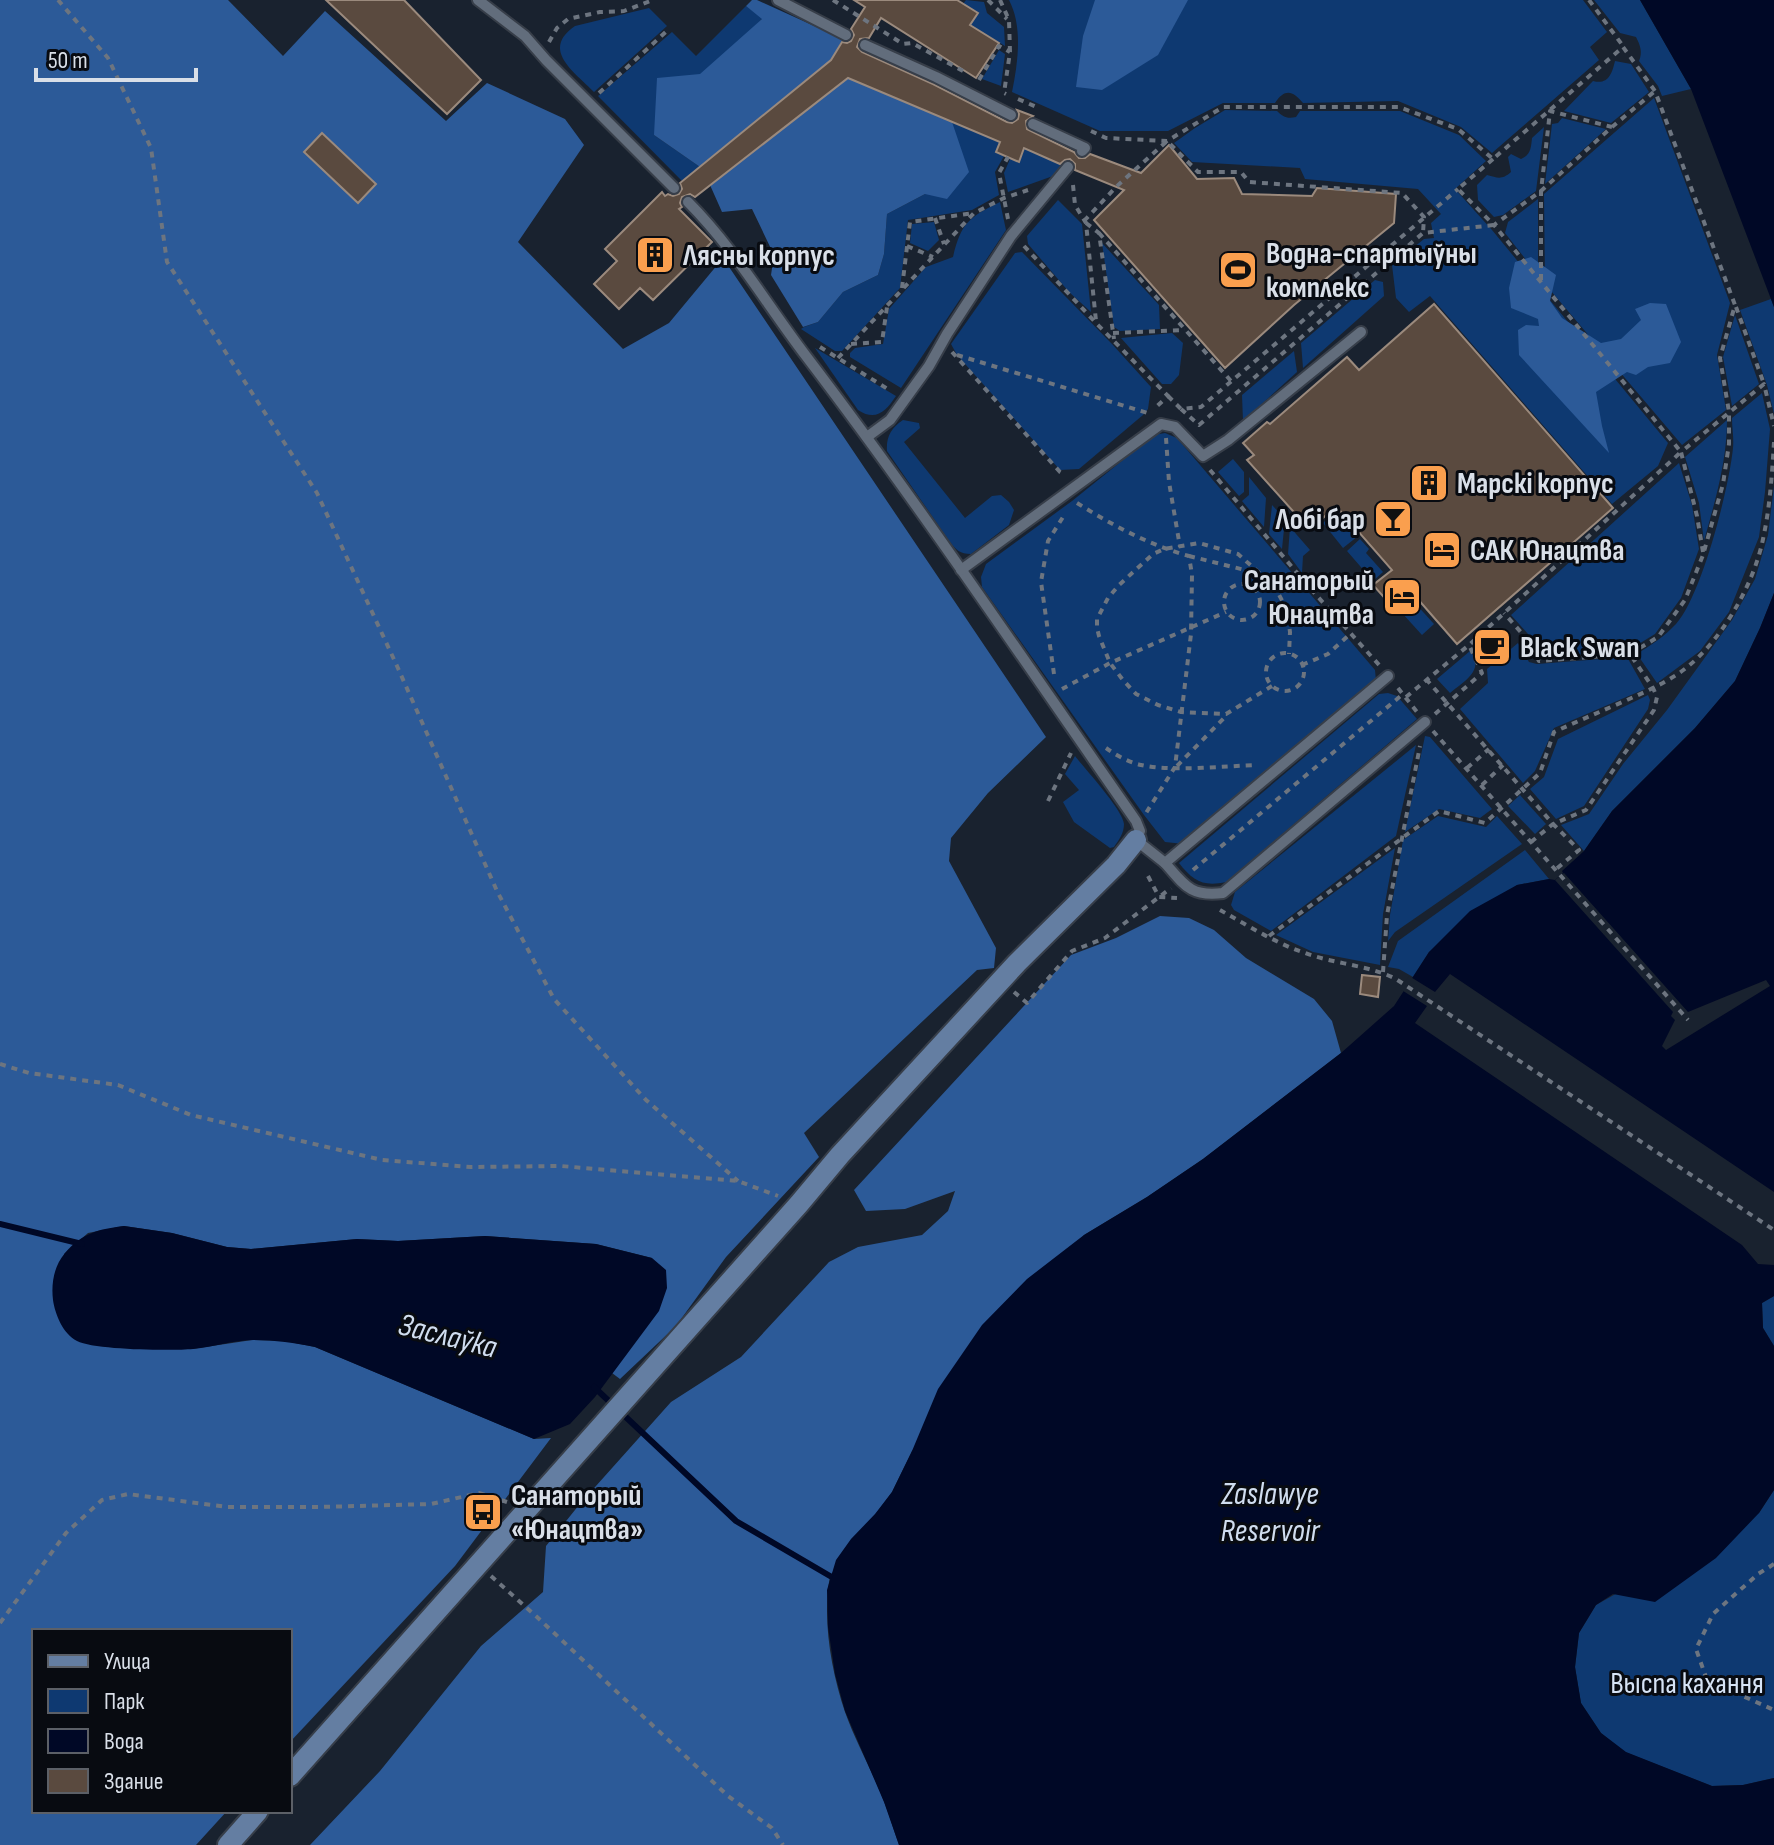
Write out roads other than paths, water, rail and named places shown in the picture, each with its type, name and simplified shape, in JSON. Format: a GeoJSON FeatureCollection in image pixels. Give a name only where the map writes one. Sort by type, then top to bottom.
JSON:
{"type":"FeatureCollection","features":[{"type":"Feature","properties":{"kind":"street"},"geometry":{"type":"LineString","coordinates":[[292,1774],[840,1155],[1001,981],[1116,865],[1136,830]]}},
{"type":"Feature","properties":{"kind":"street"},"geometry":{"type":"LineString","coordinates":[[228,1845],[256,1813]]}},
{"type":"Feature","properties":{"kind":"lane"},"geometry":{"type":"LineString","coordinates":[[478,0],[525,36],[674,188]]}},
{"type":"Feature","properties":{"kind":"lane"},"geometry":{"type":"LineString","coordinates":[[778,0],[846,35]]}},
{"type":"Feature","properties":{"kind":"lane"},"geometry":{"type":"LineString","coordinates":[[865,45],[1011,115]]}},
{"type":"Feature","properties":{"kind":"lane"},"geometry":{"type":"LineString","coordinates":[[1033,124],[1085,148],[1082,151]]}},
{"type":"Feature","properties":{"kind":"lane"},"geometry":{"type":"LineString","coordinates":[[867,437],[890,420],[929,366],[1012,234],[1060,185],[1068,167]]}},
{"type":"Feature","properties":{"kind":"lane"},"geometry":{"type":"LineString","coordinates":[[688,202],[742,265],[790,336],[867,437],[961,570],[1136,830],[1194,892],[1210,895],[1223,893],[1425,722]]}},
{"type":"Feature","properties":{"kind":"lane"},"geometry":{"type":"LineString","coordinates":[[961,570],[1071,496],[1161,424],[1175,427],[1203,456],[1228,440],[1361,332]]}},
{"type":"Feature","properties":{"kind":"lane"},"geometry":{"type":"LineString","coordinates":[[1165,863],[1388,676]]}},
{"type":"Feature","properties":{"kind":"water"},"geometry":{"type":"Polygon","coordinates":[[[1640,0],[1774,0],[1774,307],[1691,89],[1640,0]]]}},
{"type":"Feature","properties":{"kind":"water","name":"Zaslawye Reservoir"},"geometry":{"type":"Polygon","coordinates":[[[1774,593],[1774,1296],[1762,1303],[1763,1328],[1774,1346],[1774,1490],[1759,1513],[1716,1558],[1655,1602],[1613,1594],[1596,1605],[1579,1633],[1575,1667],[1581,1703],[1601,1733],[1626,1752],[1712,1786],[1743,1785],[1774,1778],[1774,1845],[899,1845],[845,1711],[835,1674],[828,1627],[827,1590],[836,1560],[892,1492],[938,1389],[982,1325],[1027,1279],[1084,1235],[1203,1159],[1341,1053],[1394,1006],[1429,952],[1470,911],[1517,885],[1555,880],[1563,873],[1584,851],[1612,811],[1695,728],[1735,681],[1774,593]]]}},
{"type":"Feature","properties":{"kind":"water"},"geometry":{"type":"Polygon","coordinates":[[[124,1226],[251,1249],[357,1239],[398,1241],[485,1236],[596,1244],[652,1258],[666,1270],[667,1288],[659,1311],[595,1397],[570,1424],[534,1439],[315,1347],[254,1340],[193,1349],[151,1350],[77,1341],[64,1329],[56,1311],[52,1287],[56,1269],[71,1246],[85,1236],[124,1226]]]}},
{"type":"Feature","properties":{"kind":"waterway","name":"Заслаўка"},"geometry":{"type":"LineString","coordinates":[[0,1224],[82,1244]]}},
{"type":"Feature","properties":{"kind":"waterway","name":"Заслаўка"},"geometry":{"type":"LineString","coordinates":[[594,1387],[736,1521],[830,1576]]}},
{"type":"Feature","properties":{"kind":"place","name":"Лясны корпус"},"geometry":{"type":"Point","coordinates":[655,255]}},
{"type":"Feature","properties":{"kind":"place","name":"Водна-спартыўны комплекс"},"geometry":{"type":"Point","coordinates":[1238,270]}},
{"type":"Feature","properties":{"kind":"place","name":"Марскі корпус"},"geometry":{"type":"Point","coordinates":[1429,483]}},
{"type":"Feature","properties":{"kind":"place","name":"Лобі бар"},"geometry":{"type":"Point","coordinates":[1393,519]}},
{"type":"Feature","properties":{"kind":"place","name":"САК Юнацтва"},"geometry":{"type":"Point","coordinates":[1442,550]}},
{"type":"Feature","properties":{"kind":"place","name":"Санаторый Юнацтва"},"geometry":{"type":"Point","coordinates":[1402,597]}},
{"type":"Feature","properties":{"kind":"place","name":"Black Swan"},"geometry":{"type":"Point","coordinates":[1492,647]}},
{"type":"Feature","properties":{"kind":"place","name":"Санаторый «Юнацтва»"},"geometry":{"type":"Point","coordinates":[483,1512]}},
{"type":"Feature","properties":{"kind":"park label","name":"Выспа кахання"},"geometry":{"type":"Point","coordinates":[1687,1683]}}]}
